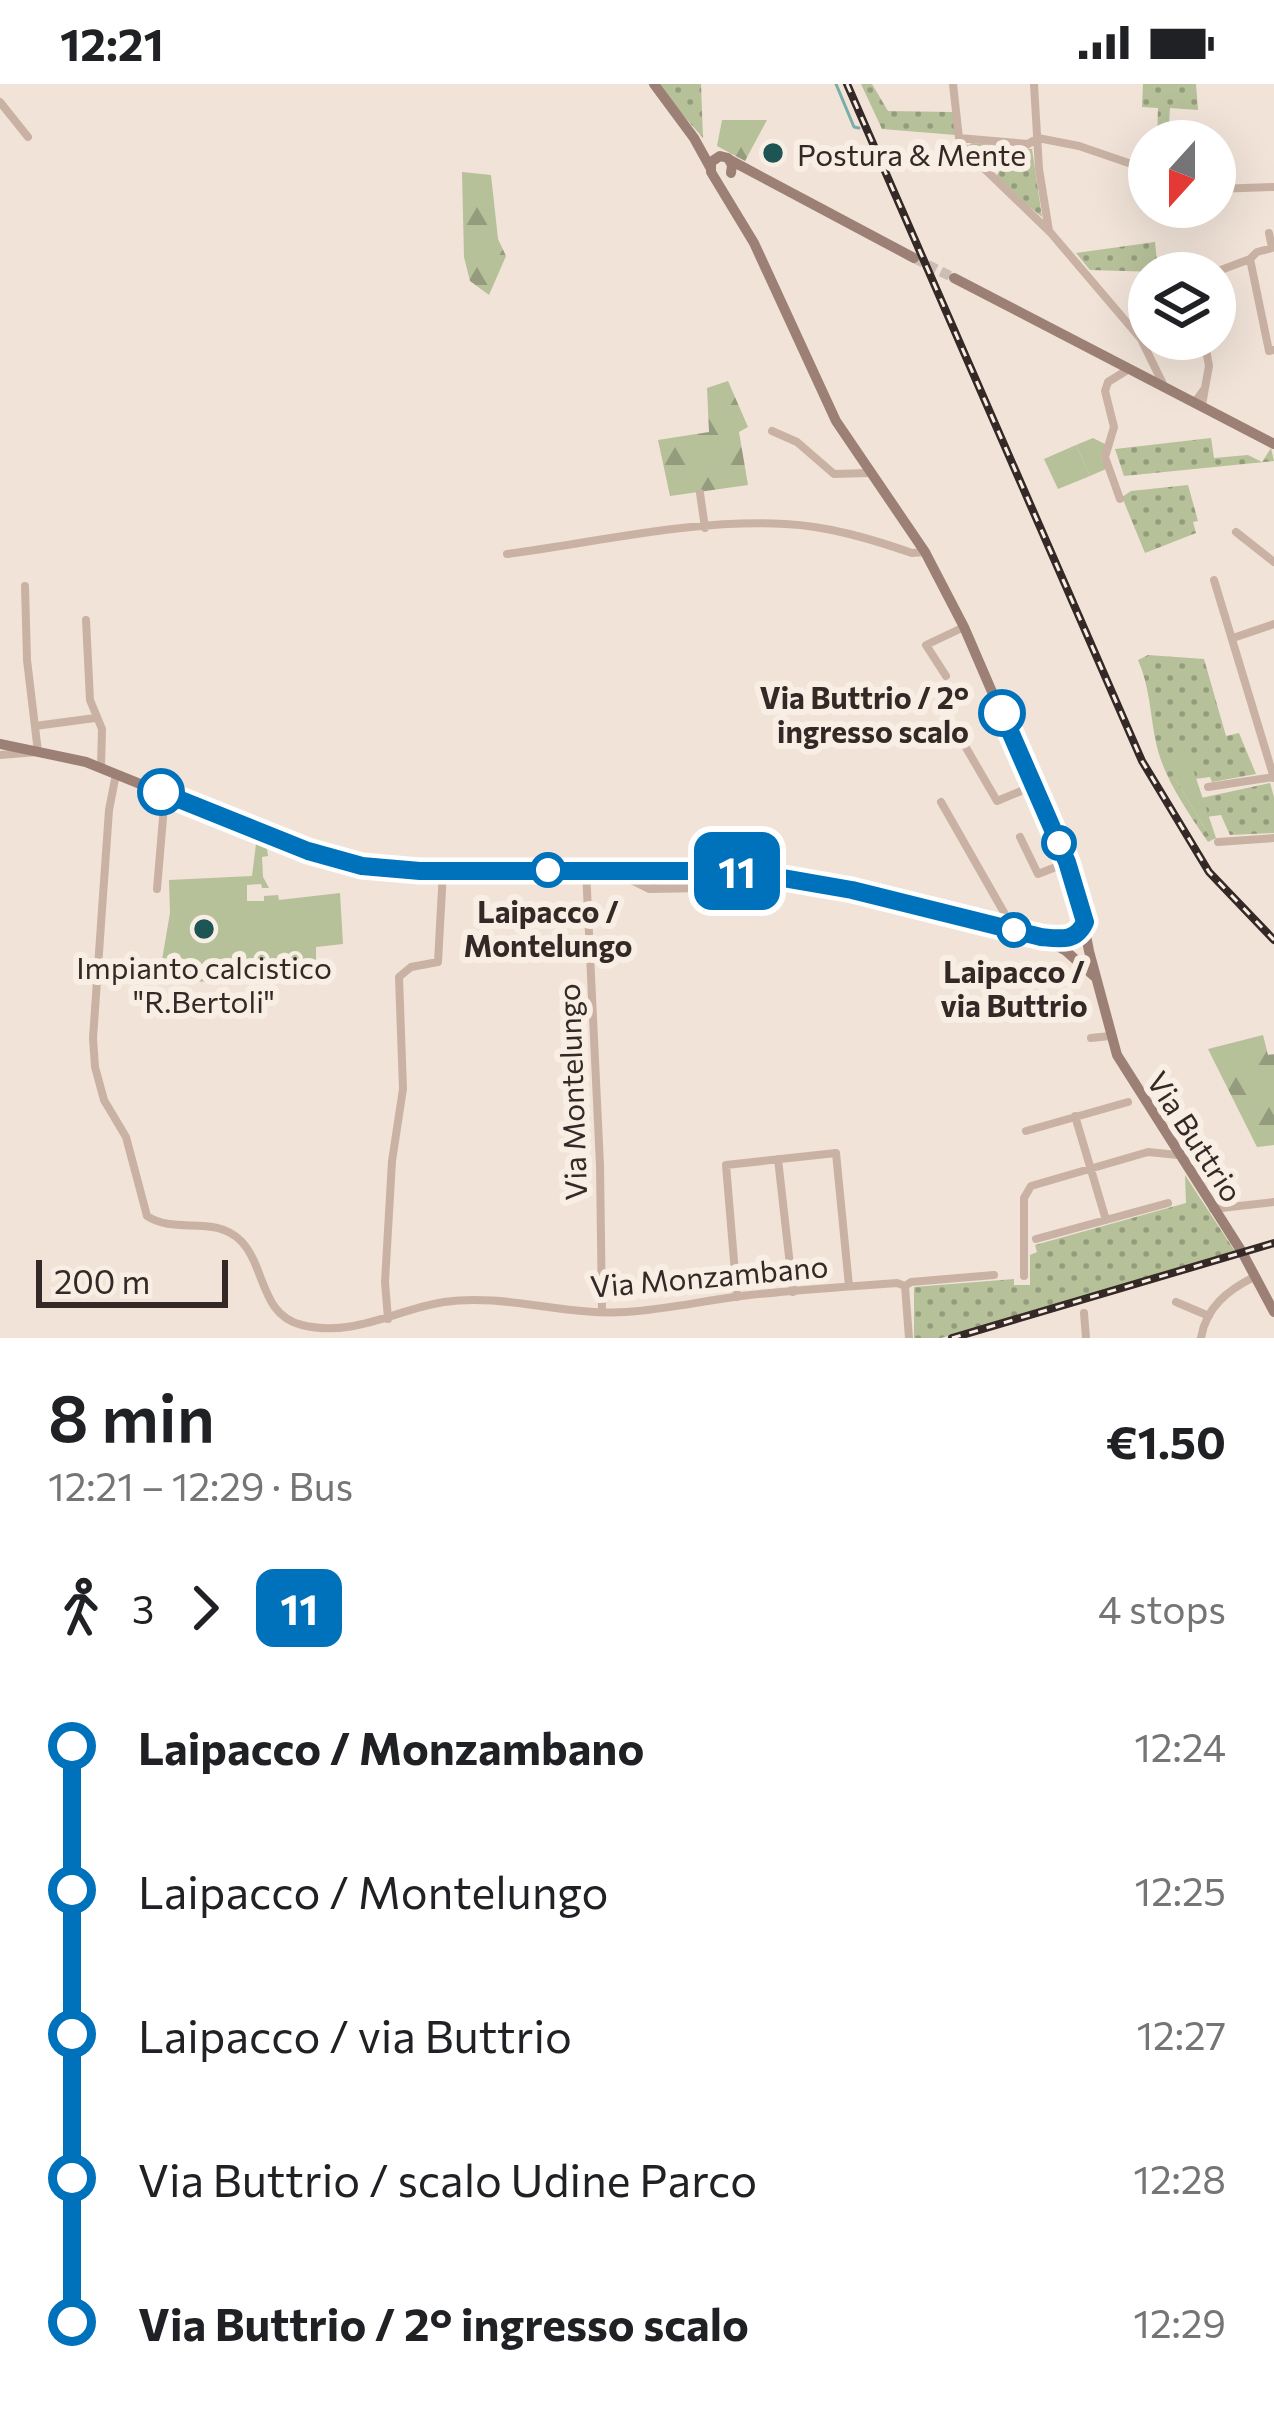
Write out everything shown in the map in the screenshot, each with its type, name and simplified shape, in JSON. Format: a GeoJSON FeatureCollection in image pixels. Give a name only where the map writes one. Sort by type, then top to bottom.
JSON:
{"type":"FeatureCollection","features":[{"type":"Feature","properties":{"kind":"street"},"geometry":{"type":"LineString","coordinates":[[0,744],[116,772],[336,860],[388,869],[443,871],[743,871],[825,884],[1077,946],[1085,922],[1067,862],[964,627],[925,552],[836,421],[750,235],[728,200],[723,168],[653,84]]}},
{"type":"Feature","properties":{"kind":"street"},"geometry":{"type":"LineString","coordinates":[[953,84],[959,138],[977,164],[1049,232],[1141,339],[1164,386]]}},
{"type":"Feature","properties":{"kind":"street"},"geometry":{"type":"LineString","coordinates":[[1034,84],[1049,232]]}},
{"type":"Feature","properties":{"kind":"street"},"geometry":{"type":"LineString","coordinates":[[0,102],[28,137]]}},
{"type":"Feature","properties":{"kind":"street"},"geometry":{"type":"LineString","coordinates":[[959,138],[1028,144],[1038,138],[1128,163]]}},
{"type":"Feature","properties":{"kind":"street"},"geometry":{"type":"LineString","coordinates":[[723,168],[757,174],[914,258]]}},
{"type":"Feature","properties":{"kind":"street"},"geometry":{"type":"LineString","coordinates":[[1236,188],[1274,187]]}},
{"type":"Feature","properties":{"kind":"street"},"geometry":{"type":"LineString","coordinates":[[1236,264],[1272,248],[1269,232]]}},
{"type":"Feature","properties":{"kind":"street"},"geometry":{"type":"LineString","coordinates":[[1250,259],[1269,351],[1274,350]]}},
{"type":"Feature","properties":{"kind":"street"},"geometry":{"type":"LineString","coordinates":[[954,278],[1274,444]]}},
{"type":"Feature","properties":{"kind":"street"},"geometry":{"type":"LineString","coordinates":[[1198,403],[1209,360]]}},
{"type":"Feature","properties":{"kind":"street"},"geometry":{"type":"LineString","coordinates":[[1120,499],[1106,457],[1114,427],[1105,391],[1108,382],[1130,368]]}},
{"type":"Feature","properties":{"kind":"street"},"geometry":{"type":"LineString","coordinates":[[772,431],[797,442],[834,474],[870,473]]}},
{"type":"Feature","properties":{"kind":"street"},"geometry":{"type":"LineString","coordinates":[[700,493],[705,528]]}},
{"type":"Feature","properties":{"kind":"street"},"geometry":{"type":"LineString","coordinates":[[507,554],[705,528],[798,525],[912,553],[925,552]]}},
{"type":"Feature","properties":{"kind":"street"},"geometry":{"type":"LineString","coordinates":[[1235,532],[1274,562]]}},
{"type":"Feature","properties":{"kind":"street"},"geometry":{"type":"LineString","coordinates":[[1208,787],[1274,777],[1269,744],[1214,580]]}},
{"type":"Feature","properties":{"kind":"street"},"geometry":{"type":"LineString","coordinates":[[25,586],[27,661],[38,752]]}},
{"type":"Feature","properties":{"kind":"street"},"geometry":{"type":"LineString","coordinates":[[86,620],[90,700],[102,729],[101,767]]}},
{"type":"Feature","properties":{"kind":"street"},"geometry":{"type":"LineString","coordinates":[[1233,638],[1274,624]]}},
{"type":"Feature","properties":{"kind":"street"},"geometry":{"type":"LineString","coordinates":[[946,676],[926,645],[964,627]]}},
{"type":"Feature","properties":{"kind":"street"},"geometry":{"type":"LineString","coordinates":[[35,726],[95,718]]}},
{"type":"Feature","properties":{"kind":"street"},"geometry":{"type":"LineString","coordinates":[[961,739],[998,801],[1034,785]]}},
{"type":"Feature","properties":{"kind":"street"},"geometry":{"type":"LineString","coordinates":[[0,754],[38,752]]}},
{"type":"Feature","properties":{"kind":"street"},"geometry":{"type":"LineString","coordinates":[[116,772],[109,810],[93,1038],[104,1100],[126,1137],[147,1216],[164,1224],[205,1226],[235,1235],[253,1258],[275,1308],[308,1327],[315,1338]]}},
{"type":"Feature","properties":{"kind":"street"},"geometry":{"type":"LineString","coordinates":[[157,889],[165,794]]}},
{"type":"Feature","properties":{"kind":"street"},"geometry":{"type":"LineString","coordinates":[[941,802],[1014,930]]}},
{"type":"Feature","properties":{"kind":"street"},"geometry":{"type":"LineString","coordinates":[[1021,837],[1038,874],[1067,862]]}},
{"type":"Feature","properties":{"kind":"street"},"geometry":{"type":"LineString","coordinates":[[1218,842],[1274,838]]}},
{"type":"Feature","properties":{"kind":"street","name":"Via Montelungo"},"geometry":{"type":"LineString","coordinates":[[586,869],[602,1312]]}},
{"type":"Feature","properties":{"kind":"street"},"geometry":{"type":"LineString","coordinates":[[620,869],[621,875],[649,889],[790,889],[825,884]]}},
{"type":"Feature","properties":{"kind":"street"},"geometry":{"type":"LineString","coordinates":[[388,1319],[385,1282],[392,1161],[403,1089],[399,977],[411,968],[438,962],[443,871]]}},
{"type":"Feature","properties":{"kind":"street","name":"Via Buttrio"},"geometry":{"type":"LineString","coordinates":[[1077,946],[1097,979],[1121,1064],[1160,1127],[1162,1145],[1179,1155],[1274,1312]]}},
{"type":"Feature","properties":{"kind":"street"},"geometry":{"type":"LineString","coordinates":[[1091,1038],[1110,1036]]}},
{"type":"Feature","properties":{"kind":"street"},"geometry":{"type":"LineString","coordinates":[[1026,1131],[1128,1102]]}},
{"type":"Feature","properties":{"kind":"street"},"geometry":{"type":"LineString","coordinates":[[1076,1116],[1106,1220]]}},
{"type":"Feature","properties":{"kind":"street"},"geometry":{"type":"LineString","coordinates":[[1024,1276],[1026,1192],[1034,1185],[1162,1145]]}},
{"type":"Feature","properties":{"kind":"street"},"geometry":{"type":"LineString","coordinates":[[736,1297],[725,1165],[836,1153],[849,1286]]}},
{"type":"Feature","properties":{"kind":"street"},"geometry":{"type":"LineString","coordinates":[[778,1159],[793,1292]]}},
{"type":"Feature","properties":{"kind":"street"},"geometry":{"type":"LineString","coordinates":[[1214,1209],[1274,1202]]}},
{"type":"Feature","properties":{"kind":"street"},"geometry":{"type":"LineString","coordinates":[[1036,1239],[1168,1203]]}},
{"type":"Feature","properties":{"kind":"street"},"geometry":{"type":"LineString","coordinates":[[1226,1228],[1245,1206]]}},
{"type":"Feature","properties":{"kind":"street","name":"Via Monzambano"},"geometry":{"type":"LineString","coordinates":[[308,1327],[375,1324],[448,1301],[602,1312],[994,1276]]}},
{"type":"Feature","properties":{"kind":"street"},"geometry":{"type":"LineString","coordinates":[[1202,1338],[1209,1316],[1230,1290],[1254,1277]]}},
{"type":"Feature","properties":{"kind":"street"},"geometry":{"type":"LineString","coordinates":[[904,1286],[909,1338]]}},
{"type":"Feature","properties":{"kind":"street"},"geometry":{"type":"LineString","coordinates":[[1176,1303],[1209,1316]]}},
{"type":"Feature","properties":{"kind":"street"},"geometry":{"type":"LineString","coordinates":[[1084,1313],[1086,1338]]}},
{"type":"Feature","properties":{"kind":"green space"},"geometry":{"type":"Polygon","coordinates":[[[656,84],[701,84],[703,138],[656,84]]]}},
{"type":"Feature","properties":{"kind":"green space"},"geometry":{"type":"Polygon","coordinates":[[[861,84],[872,84],[888,111],[953,112],[956,135],[882,129],[861,84]]]}},
{"type":"Feature","properties":{"kind":"green space"},"geometry":{"type":"Polygon","coordinates":[[[1143,84],[1196,84],[1198,110],[1170,108],[1169,120],[1158,120],[1158,108],[1142,107],[1143,84]]]}},
{"type":"Feature","properties":{"kind":"green space"},"geometry":{"type":"Polygon","coordinates":[[[722,120],[767,120],[745,161],[717,146],[722,120]]]}},
{"type":"Feature","properties":{"kind":"green space"},"geometry":{"type":"Polygon","coordinates":[[[972,143],[1032,149],[1042,217],[995,179],[1002,166],[978,162],[966,147],[972,143]]]}},
{"type":"Feature","properties":{"kind":"green space"},"geometry":{"type":"Polygon","coordinates":[[[462,172],[491,175],[498,239],[506,256],[489,295],[470,281],[464,257],[462,172]]]}},
{"type":"Feature","properties":{"kind":"green space"},"geometry":{"type":"Polygon","coordinates":[[[1155,242],[1156,252],[1128,252],[1128,271],[1090,270],[1076,253],[1155,242]]]}},
{"type":"Feature","properties":{"kind":"green space"},"geometry":{"type":"Polygon","coordinates":[[[728,381],[748,427],[739,432],[748,485],[670,496],[658,440],[709,432],[707,388],[728,381]]]}},
{"type":"Feature","properties":{"kind":"green space"},"geometry":{"type":"Polygon","coordinates":[[[1093,438],[1107,445],[1101,458],[1106,469],[1090,476],[1076,445],[1093,438]]]}},
{"type":"Feature","properties":{"kind":"green space"},"geometry":{"type":"Polygon","coordinates":[[[1211,438],[1214,458],[1248,455],[1262,462],[1271,448],[1274,461],[1124,476],[1115,449],[1211,438]]]}},
{"type":"Feature","properties":{"kind":"green space"},"geometry":{"type":"Polygon","coordinates":[[[1076,445],[1090,476],[1058,489],[1044,459],[1076,445]]]}},
{"type":"Feature","properties":{"kind":"green space"},"geometry":{"type":"Polygon","coordinates":[[[1188,485],[1198,521],[1193,522],[1196,533],[1145,553],[1122,497],[1131,491],[1188,485]]]}},
{"type":"Feature","properties":{"kind":"green space"},"geometry":{"type":"Polygon","coordinates":[[[1148,655],[1204,659],[1226,736],[1239,733],[1256,774],[1212,782],[1210,777],[1195,779],[1187,754],[1176,780],[1212,840],[1208,842],[1160,756],[1138,660],[1148,655]]]}},
{"type":"Feature","properties":{"kind":"green space"},"geometry":{"type":"Polygon","coordinates":[[[1188,754],[1216,838],[1212,840],[1169,760],[1188,754]]]}},
{"type":"Feature","properties":{"kind":"green space"},"geometry":{"type":"Polygon","coordinates":[[[1270,783],[1274,833],[1230,835],[1221,815],[1206,817],[1201,798],[1270,783]]]}},
{"type":"Feature","properties":{"kind":"green space"},"geometry":{"type":"Polygon","coordinates":[[[257,836],[266,842],[263,877],[269,888],[247,885],[247,901],[340,893],[343,944],[316,947],[316,970],[253,973],[252,980],[158,983],[170,913],[169,880],[252,876],[257,836]]]}},
{"type":"Feature","properties":{"kind":"green space"},"geometry":{"type":"Polygon","coordinates":[[[628,876],[716,877],[794,884],[649,885],[628,876]]]}},
{"type":"Feature","properties":{"kind":"green space"},"geometry":{"type":"Polygon","coordinates":[[[1263,1035],[1268,1055],[1274,1054],[1274,1145],[1257,1147],[1208,1049],[1263,1035]]]}},
{"type":"Feature","properties":{"kind":"green space"},"geometry":{"type":"Polygon","coordinates":[[[1185,1175],[1236,1253],[941,1338],[914,1338],[914,1287],[1014,1279],[1014,1285],[1030,1285],[1030,1255],[1037,1252],[1035,1245],[1186,1203],[1185,1175]]]}},
{"type":"Feature","properties":{"kind":"waterway"},"geometry":{"type":"LineString","coordinates":[[836,84],[854,127],[859,128]]}},
{"type":"Feature","properties":{"kind":"tunnel"},"geometry":{"type":"LineString","coordinates":[[914,258],[954,278]]}},
{"type":"Feature","properties":{"kind":"railway"},"geometry":{"type":"LineString","coordinates":[[847,84],[1142,761],[1209,872],[1274,940]]}},
{"type":"Feature","properties":{"kind":"railway"},"geometry":{"type":"LineString","coordinates":[[952,1338],[1274,1243]]}},
{"type":"Feature","properties":{"kind":"bus line","name":"11"},"geometry":{"type":"LineString","coordinates":[[161,792],[308,851],[362,866],[420,871],[743,871],[798,878],[1041,937],[1069,939],[1078,935],[1085,922],[1077,889],[1002,713]]}},
{"type":"Feature","properties":{"kind":"place","name":"Postura & Mente"},"geometry":{"type":"Point","coordinates":[773,153]}},
{"type":"Feature","properties":{"kind":"place","name":"Via Buttrio / 2° ingresso scalo"},"geometry":{"type":"Point","coordinates":[1002,713]}},
{"type":"Feature","properties":{"kind":"place","name":"Laipacco / Montelungo"},"geometry":{"type":"Point","coordinates":[548,870]}},
{"type":"Feature","properties":{"kind":"place","name":"Impianto calcistico \"R.Bertoli\""},"geometry":{"type":"Point","coordinates":[204,929]}},
{"type":"Feature","properties":{"kind":"place","name":"Laipacco / via Buttrio"},"geometry":{"type":"Point","coordinates":[1014,930]}}]}
